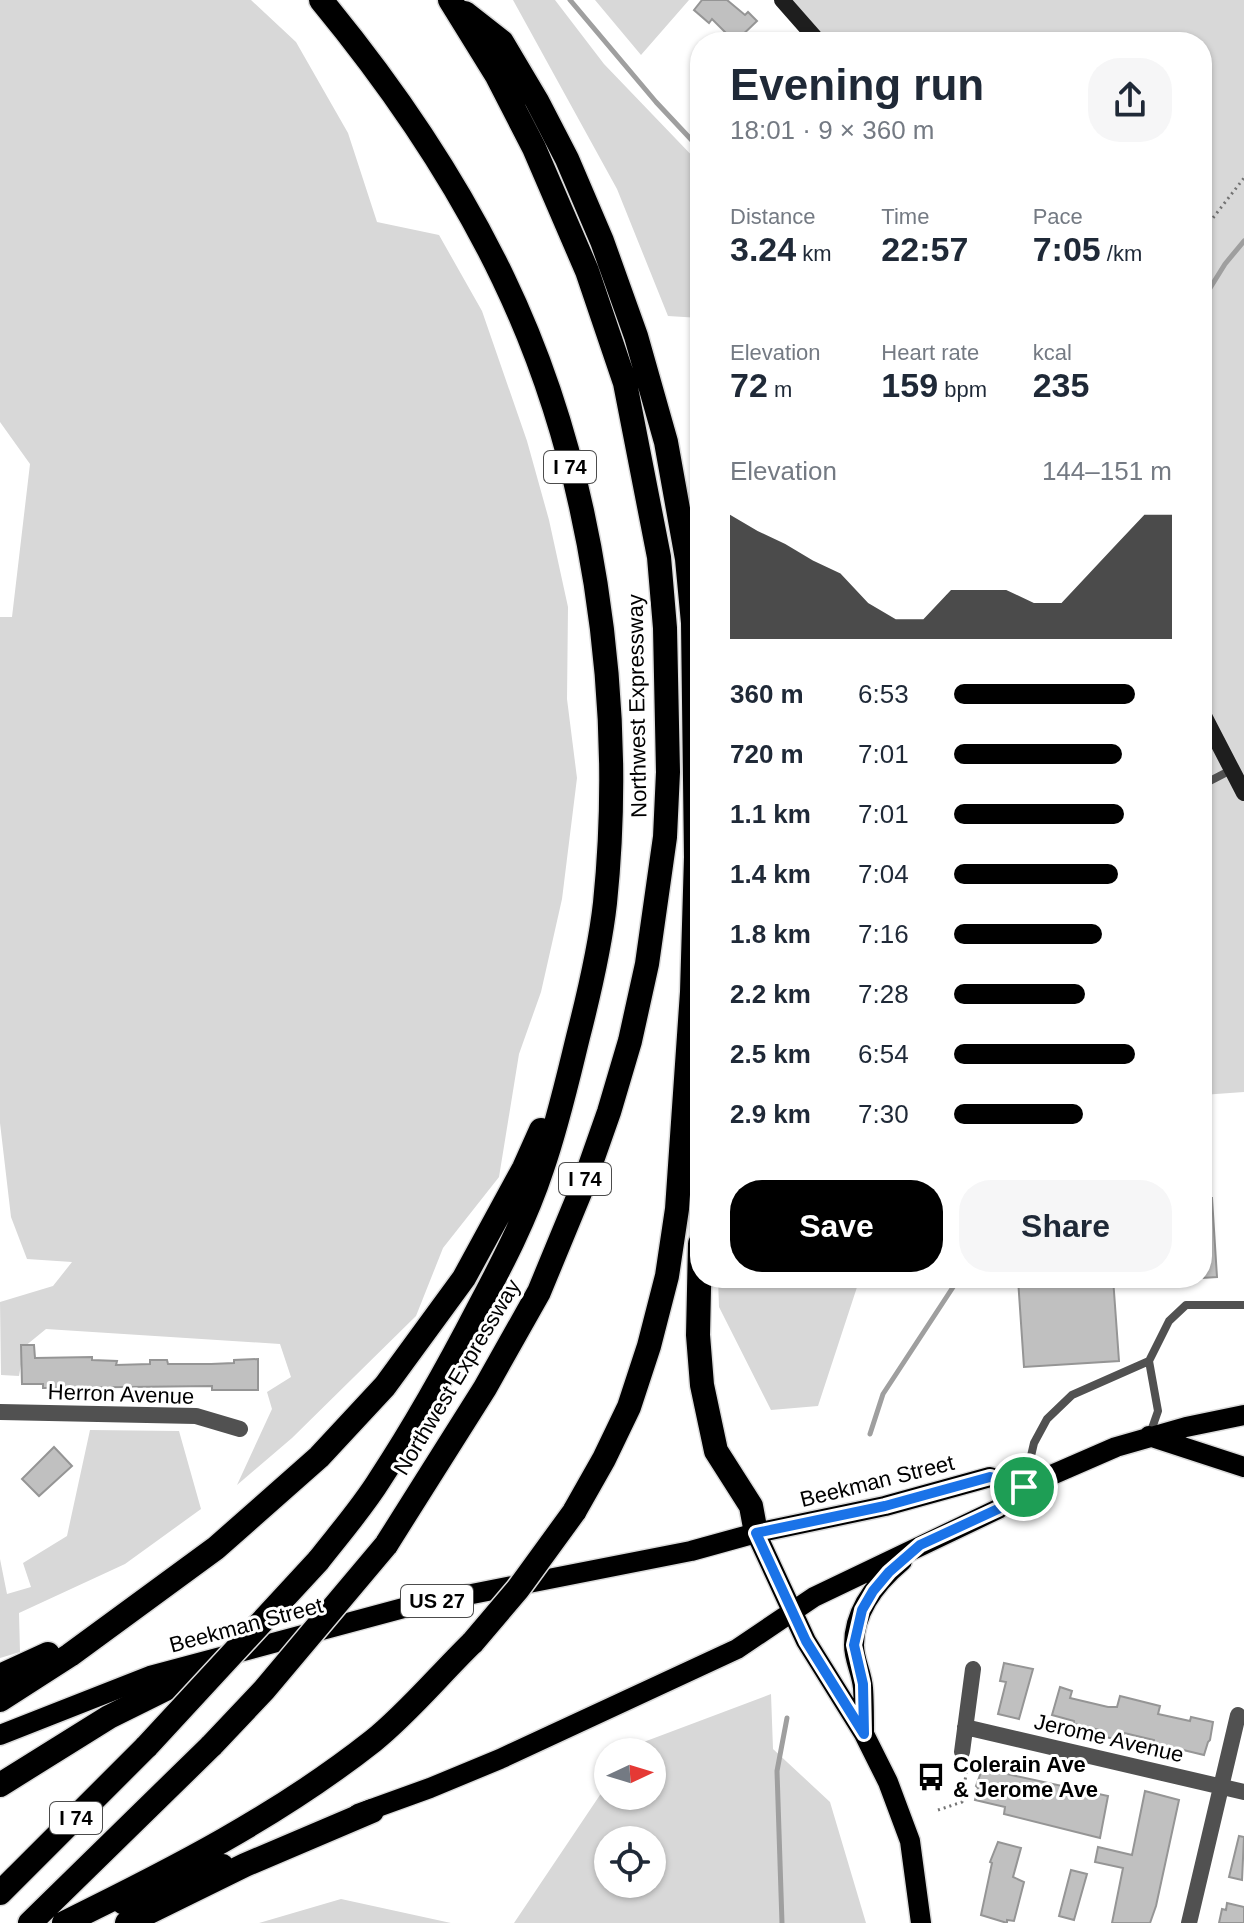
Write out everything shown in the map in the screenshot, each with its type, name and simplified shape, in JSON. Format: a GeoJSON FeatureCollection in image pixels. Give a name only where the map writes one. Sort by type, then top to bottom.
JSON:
{"type":"FeatureCollection","features":[{"type":"Feature","properties":{"kind":"highway","name":"Northwest Expressway"},"geometry":{"type":"LineString","coordinates":[[2,1891],[147,1746],[318,1561],[378,1482],[450,1364],[505,1259],[542,1171],[588,996],[605,906],[611,801],[609,701],[597,596],[563,442],[539,364],[504,281],[465,205],[384,80],[321,0]]}},
{"type":"Feature","properties":{"kind":"highway","name":"Northwest Expressway"},"geometry":{"type":"LineString","coordinates":[[30,1923],[264,1690],[386,1545],[485,1388],[539,1292],[584,1183],[630,1041],[658,894],[668,772],[665,628],[659,557],[625,383],[587,271],[534,148],[497,76],[451,1]]}},
{"type":"Feature","properties":{"kind":"highway"},"geometry":{"type":"LineString","coordinates":[[451,1],[502,42],[537,101],[587,202],[636,336],[666,442],[690,591]]}},
{"type":"Feature","properties":{"kind":"highway"},"geometry":{"type":"LineString","coordinates":[[0,1700],[70,1655],[216,1548],[319,1457],[385,1386],[464,1278],[524,1168],[543,1126],[588,996]]}},
{"type":"Feature","properties":{"kind":"highway"},"geometry":{"type":"LineString","coordinates":[[65,1923],[172,1870],[276,1811],[376,1739],[473,1642],[518,1589],[574,1512],[629,1407],[667,1276],[677,1209],[690,1021]]}},
{"type":"Feature","properties":{"kind":"highway"},"geometry":{"type":"LineString","coordinates":[[699,1288],[698,1335],[702,1385],[716,1451],[751,1506],[756,1533]]}},
{"type":"Feature","properties":{"kind":"highway"},"geometry":{"type":"LineString","coordinates":[[0,1676],[108,1625]]}},
{"type":"Feature","properties":{"kind":"highway","name":"US 27"},"geometry":{"type":"LineString","coordinates":[[0,1785],[109,1717],[246,1649]]}},
{"type":"Feature","properties":{"kind":"highway"},"geometry":{"type":"LineString","coordinates":[[127,1923],[245,1865],[372,1811]]}},
{"type":"Feature","properties":{"kind":"main road"},"geometry":{"type":"LineString","coordinates":[[65,1923],[151,1894],[330,1820],[372,1811],[500,1759],[737,1649],[790,1611],[998,1509],[1024,1487],[1149,1436],[1244,1415]]}},
{"type":"Feature","properties":{"kind":"main road"},"geometry":{"type":"LineString","coordinates":[[1149,1436],[1244,1467]]}},
{"type":"Feature","properties":{"kind":"main road","name":"Beekman Street"},"geometry":{"type":"LineString","coordinates":[[0,1735],[150,1676],[411,1606],[691,1551],[756,1533],[885,1506],[990,1477],[1024,1487]]}},
{"type":"Feature","properties":{"kind":"main road"},"geometry":{"type":"LineString","coordinates":[[756,1533],[790,1611],[864,1734],[888,1782],[910,1841],[921,1923]]}},
{"type":"Feature","properties":{"kind":"main road"},"geometry":{"type":"LineString","coordinates":[[864,1734],[863,1684],[854,1645],[859,1620],[873,1591],[920,1545]]}},
{"type":"Feature","properties":{"kind":"street"},"geometry":{"type":"LineString","coordinates":[[782,0],[810,32]]}},
{"type":"Feature","properties":{"kind":"street"},"geometry":{"type":"LineString","coordinates":[[1212,730],[1244,793]]}},
{"type":"Feature","properties":{"kind":"street","name":"Herron Avenue"},"geometry":{"type":"LineString","coordinates":[[0,1412],[196,1416],[240,1429]]}},
{"type":"Feature","properties":{"kind":"street"},"geometry":{"type":"LineString","coordinates":[[965,1754],[965,1727],[973,1669]]}},
{"type":"Feature","properties":{"kind":"street"},"geometry":{"type":"LineString","coordinates":[[1189,1923],[1238,1715]]}},
{"type":"Feature","properties":{"kind":"street","name":"Jerome Avenue"},"geometry":{"type":"LineString","coordinates":[[965,1727],[1244,1792]]}},
{"type":"Feature","properties":{"kind":"lane"},"geometry":{"type":"LineString","coordinates":[[1212,780],[1233,769]]}},
{"type":"Feature","properties":{"kind":"lane"},"geometry":{"type":"LineString","coordinates":[[1149,1436],[1158,1411],[1149,1361],[1169,1321],[1186,1305],[1244,1305]]}},
{"type":"Feature","properties":{"kind":"lane"},"geometry":{"type":"LineString","coordinates":[[1024,1487],[1034,1443],[1047,1419],[1072,1395],[1149,1361]]}},
{"type":"Feature","properties":{"kind":"path"},"geometry":{"type":"LineString","coordinates":[[1212,219],[1244,178]]}},
{"type":"Feature","properties":{"kind":"path"},"geometry":{"type":"LineString","coordinates":[[938,1810],[962,1802],[965,1754]]}},
{"type":"Feature","properties":{"kind":"shaded area"},"geometry":{"type":"Polygon","coordinates":[[[0,0],[251,0],[296,42],[348,133],[377,222],[439,235],[482,311],[527,441],[549,520],[568,607],[567,699],[577,778],[562,899],[541,992],[519,1054],[499,1177],[443,1248],[416,1316],[292,1438],[237,1485],[272,1409],[267,1392],[291,1377],[280,1344],[46,1329],[24,1347],[19,1376],[1,1375],[0,1302],[53,1286],[72,1262],[27,1259],[11,1217],[0,1123],[0,617],[12,617],[30,464],[0,422],[0,0]]]}},
{"type":"Feature","properties":{"kind":"shaded area"},"geometry":{"type":"Polygon","coordinates":[[[513,0],[555,0],[604,64],[690,154],[690,317],[668,316],[617,189],[513,0]]]}},
{"type":"Feature","properties":{"kind":"shaded area"},"geometry":{"type":"Polygon","coordinates":[[[595,0],[689,0],[641,55],[595,0]]]}},
{"type":"Feature","properties":{"kind":"shaded area"},"geometry":{"type":"Polygon","coordinates":[[[782,0],[1244,0],[1244,1092],[1212,1094],[1212,32],[810,32],[782,0]]]}},
{"type":"Feature","properties":{"kind":"shaded area"},"geometry":{"type":"Polygon","coordinates":[[[718,1288],[857,1288],[818,1406],[771,1410],[719,1307],[718,1288]]]}},
{"type":"Feature","properties":{"kind":"shaded area"},"geometry":{"type":"Polygon","coordinates":[[[90,1430],[179,1431],[201,1509],[125,1564],[19,1613],[20,1652],[0,1658],[0,1559],[7,1594],[31,1587],[23,1563],[67,1536],[90,1430]]]}},
{"type":"Feature","properties":{"kind":"shaded area"},"geometry":{"type":"Polygon","coordinates":[[[771,1694],[773,1749],[830,1802],[866,1923],[514,1923],[594,1804],[594,1810],[666,1810],[666,1738],[654,1738],[771,1694]]]}},
{"type":"Feature","properties":{"kind":"shaded area"},"geometry":{"type":"Polygon","coordinates":[[[341,1899],[451,1923],[259,1923],[341,1899]]]}},
{"type":"Feature","properties":{"kind":"building"},"geometry":{"type":"Polygon","coordinates":[[[702,0],[727,0],[757,21],[745,32],[725,32],[712,19],[709,23],[694,10],[702,0]]]}},
{"type":"Feature","properties":{"kind":"building"},"geometry":{"type":"Polygon","coordinates":[[[1212,1198],[1217,1277],[1212,1277],[1212,1198]]]}},
{"type":"Feature","properties":{"kind":"building"},"geometry":{"type":"Polygon","coordinates":[[[1019,1288],[1114,1288],[1119,1361],[1024,1367],[1019,1288]]]}},
{"type":"Feature","properties":{"kind":"building"},"geometry":{"type":"Polygon","coordinates":[[[21,1345],[34,1345],[35,1358],[92,1357],[92,1360],[117,1361],[116,1365],[150,1364],[150,1360],[167,1360],[168,1364],[211,1364],[258,1359],[258,1390],[212,1390],[212,1386],[43,1388],[43,1384],[22,1384],[21,1345]]]}},
{"type":"Feature","properties":{"kind":"building"},"geometry":{"type":"Polygon","coordinates":[[[54,1447],[72,1466],[39,1496],[22,1479],[54,1447]]]}},
{"type":"Feature","properties":{"kind":"building"},"geometry":{"type":"Polygon","coordinates":[[[1004,1663],[1033,1669],[1019,1719],[998,1714],[1006,1682],[1000,1681],[1004,1663]]]}},
{"type":"Feature","properties":{"kind":"building"},"geometry":{"type":"Polygon","coordinates":[[[1060,1687],[1072,1691],[1070,1698],[1108,1707],[1117,1707],[1120,1696],[1160,1706],[1158,1714],[1213,1722],[1204,1755],[1124,1733],[1122,1741],[1102,1736],[1104,1731],[1052,1715],[1060,1687]]]}},
{"type":"Feature","properties":{"kind":"building"},"geometry":{"type":"Polygon","coordinates":[[[984,1764],[1007,1770],[1007,1774],[1108,1796],[1100,1838],[1004,1814],[1005,1807],[975,1800],[976,1786],[984,1764]]]}},
{"type":"Feature","properties":{"kind":"building"},"geometry":{"type":"Polygon","coordinates":[[[1145,1791],[1179,1800],[1156,1906],[1150,1923],[1112,1923],[1123,1868],[1095,1862],[1098,1847],[1132,1855],[1145,1791]]]}},
{"type":"Feature","properties":{"kind":"building"},"geometry":{"type":"Polygon","coordinates":[[[1239,1836],[1244,1837],[1242,1880],[1229,1877],[1239,1836]]]}},
{"type":"Feature","properties":{"kind":"building"},"geometry":{"type":"Polygon","coordinates":[[[998,1842],[1021,1848],[1013,1877],[1024,1882],[1014,1921],[1007,1920],[1007,1923],[981,1915],[990,1862],[998,1842]]]}},
{"type":"Feature","properties":{"kind":"building"},"geometry":{"type":"Polygon","coordinates":[[[1071,1870],[1087,1874],[1074,1920],[1059,1916],[1071,1870]]]}},
{"type":"Feature","properties":{"kind":"building"},"geometry":{"type":"Polygon","coordinates":[[[1227,1903],[1244,1907],[1244,1923],[1219,1923],[1222,1909],[1226,1910],[1227,1903]]]}},
{"type":"Feature","properties":{"kind":"waterway"},"geometry":{"type":"LineString","coordinates":[[570,0],[690,138]]}},
{"type":"Feature","properties":{"kind":"waterway"},"geometry":{"type":"LineString","coordinates":[[1212,285],[1244,241]]}},
{"type":"Feature","properties":{"kind":"waterway"},"geometry":{"type":"LineString","coordinates":[[870,1434],[883,1394],[952,1288]]}},
{"type":"Feature","properties":{"kind":"waterway"},"geometry":{"type":"LineString","coordinates":[[782,1923],[777,1771],[787,1718]]}},
{"type":"Feature","properties":{"kind":"place","name":"Colerain Ave & Jerome Ave"},"geometry":{"type":"Point","coordinates":[931,1777]}},
{"type":"Feature","properties":{"kind":"route"},"geometry":{"type":"LineString","coordinates":[[990,1477],[1024,1487],[998,1509],[920,1545],[873,1591],[862,1610],[854,1645],[863,1684],[864,1734],[806,1641],[756,1533],[885,1506],[990,1477]]}}]}
